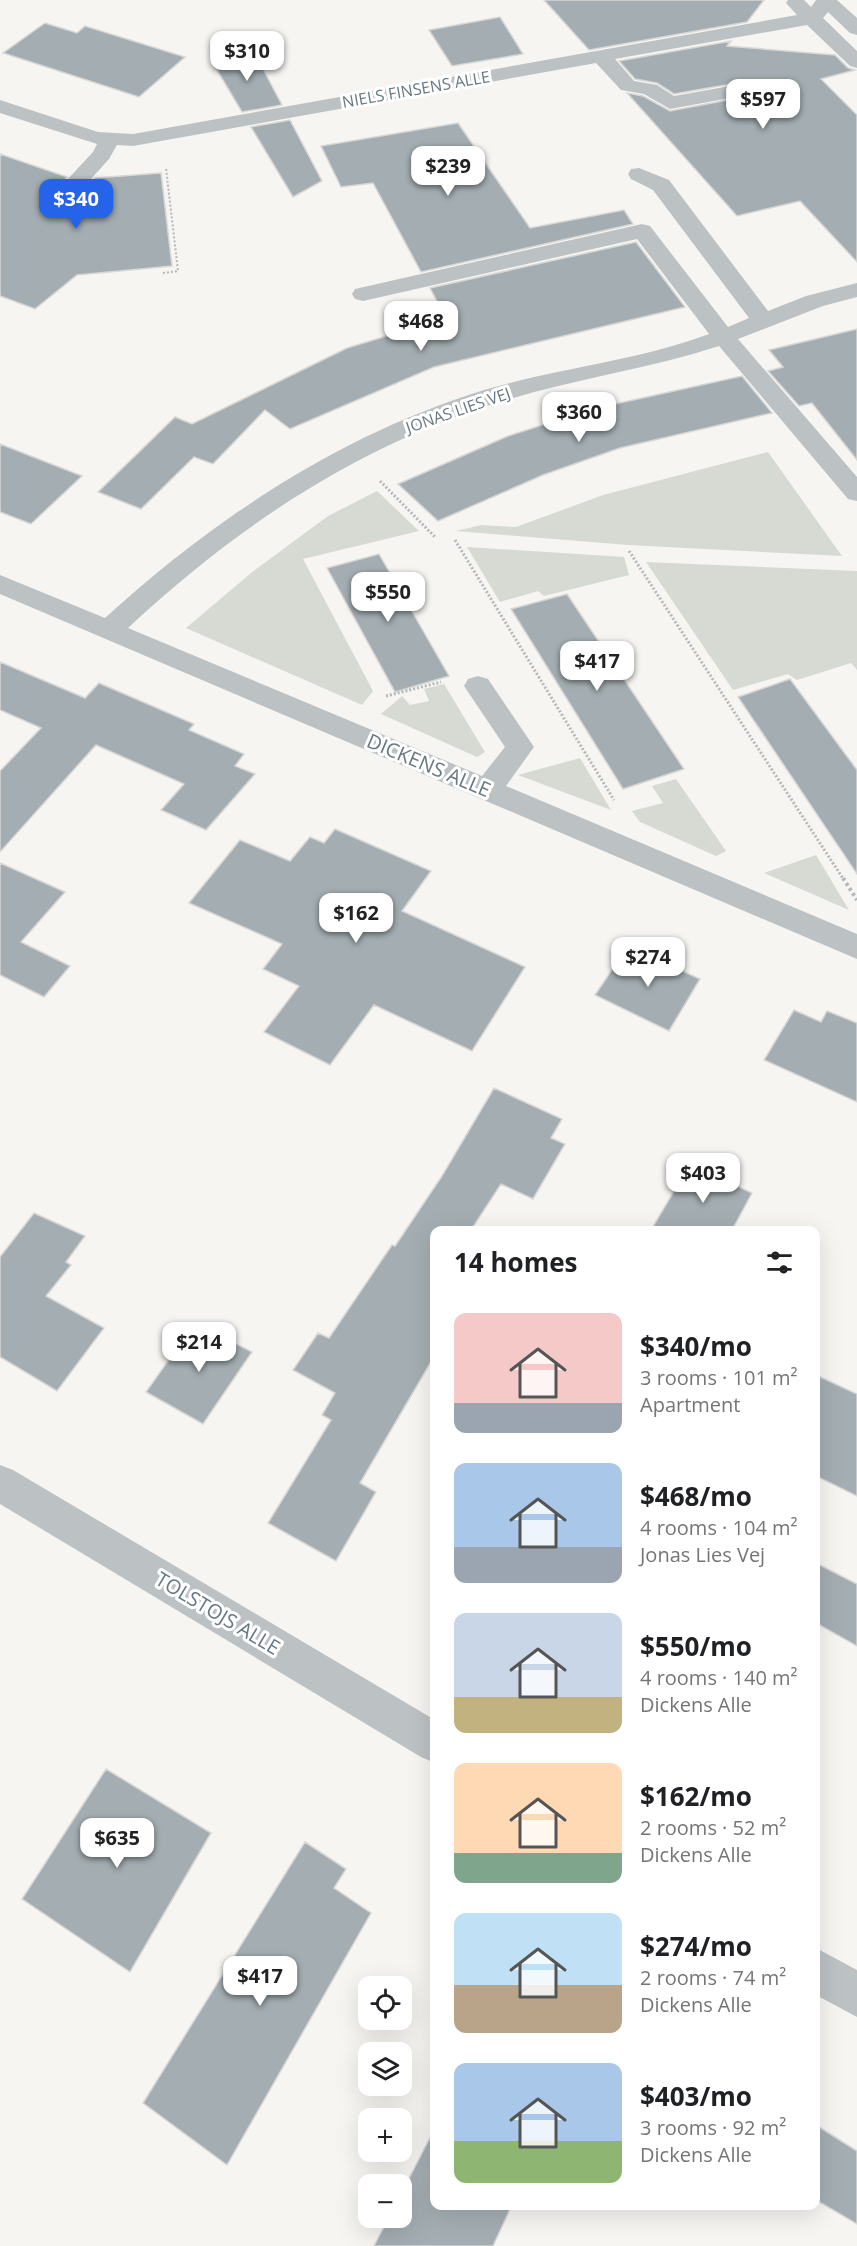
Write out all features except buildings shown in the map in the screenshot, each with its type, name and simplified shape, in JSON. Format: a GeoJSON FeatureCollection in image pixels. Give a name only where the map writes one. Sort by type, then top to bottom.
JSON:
{"type":"FeatureCollection","features":[{"type":"Feature","properties":{"kind":"street"},"geometry":{"type":"LineString","coordinates":[[793,0],[857,62]]}},
{"type":"Feature","properties":{"kind":"street"},"geometry":{"type":"LineString","coordinates":[[812,18],[830,1],[857,29]]}},
{"type":"Feature","properties":{"kind":"street","name":"NIELS FINSENS ALLE"},"geometry":{"type":"LineString","coordinates":[[0,106],[96,138],[133,140],[812,18]]}},
{"type":"Feature","properties":{"kind":"street"},"geometry":{"type":"LineString","coordinates":[[601,56],[627,86],[650,89],[670,103],[730,92]]}},
{"type":"Feature","properties":{"kind":"street"},"geometry":{"type":"LineString","coordinates":[[64,195],[102,154],[110,139]]}},
{"type":"Feature","properties":{"kind":"street"},"geometry":{"type":"LineString","coordinates":[[639,174],[661,185],[762,319]]}},
{"type":"Feature","properties":{"kind":"street"},"geometry":{"type":"LineString","coordinates":[[363,294],[642,231],[724,337],[857,493]]}},
{"type":"Feature","properties":{"kind":"street","name":"JONAS LIES VEJ"},"geometry":{"type":"LineString","coordinates":[[109,630],[147,594],[265,503],[345,455],[395,431],[492,396],[690,348],[724,337],[762,319],[857,290]]}},
{"type":"Feature","properties":{"kind":"street","name":"DICKENS ALLE"},"geometry":{"type":"LineString","coordinates":[[0,584],[857,947]]}},
{"type":"Feature","properties":{"kind":"street"},"geometry":{"type":"LineString","coordinates":[[478,686],[520,747],[487,790]]}},
{"type":"Feature","properties":{"kind":"street","name":"TOLSTOJS ALLE"},"geometry":{"type":"LineString","coordinates":[[0,1483],[430,1740]]}},
{"type":"Feature","properties":{"kind":"street"},"geometry":{"type":"LineString","coordinates":[[820,1972],[857,1995]]}},
{"type":"Feature","properties":{"kind":"path"},"geometry":{"type":"LineString","coordinates":[[157,136],[165,157],[178,271],[163,273]]}},
{"type":"Feature","properties":{"kind":"path"},"geometry":{"type":"LineString","coordinates":[[345,455],[387,486],[436,538]]}},
{"type":"Feature","properties":{"kind":"path"},"geometry":{"type":"LineString","coordinates":[[455,540],[627,821],[611,842]]}},
{"type":"Feature","properties":{"kind":"path"},"geometry":{"type":"LineString","coordinates":[[629,551],[857,900]]}},
{"type":"Feature","properties":{"kind":"path"},"geometry":{"type":"LineString","coordinates":[[387,696],[449,680],[478,686]]}},
{"type":"Feature","properties":{"kind":"shaded area"},"geometry":{"type":"Polygon","coordinates":[[[768,452],[842,556],[628,545],[456,531],[481,525],[516,527],[603,495],[768,452]]]}},
{"type":"Feature","properties":{"kind":"shaded area"},"geometry":{"type":"Polygon","coordinates":[[[377,491],[419,531],[303,559],[373,691],[362,705],[186,628],[251,573],[328,516],[377,491]]]}},
{"type":"Feature","properties":{"kind":"shaded area"},"geometry":{"type":"Polygon","coordinates":[[[467,547],[624,557],[629,575],[544,596],[538,591],[500,602],[467,547]]]}},
{"type":"Feature","properties":{"kind":"shaded area"},"geometry":{"type":"Polygon","coordinates":[[[646,562],[857,571],[857,670],[851,663],[797,680],[788,674],[733,690],[646,562]]]}},
{"type":"Feature","properties":{"kind":"shaded area"},"geometry":{"type":"Polygon","coordinates":[[[444,684],[485,752],[477,757],[381,714],[402,696],[410,705],[429,701],[424,689],[444,684]]]}},
{"type":"Feature","properties":{"kind":"shaded area"},"geometry":{"type":"Polygon","coordinates":[[[580,758],[611,810],[518,775],[580,758]]]}},
{"type":"Feature","properties":{"kind":"shaded area"},"geometry":{"type":"Polygon","coordinates":[[[676,779],[726,851],[716,856],[640,822],[632,811],[663,803],[652,786],[676,779]]]}},
{"type":"Feature","properties":{"kind":"shaded area"},"geometry":{"type":"Polygon","coordinates":[[[816,855],[849,910],[764,873],[816,855]]]}}]}
